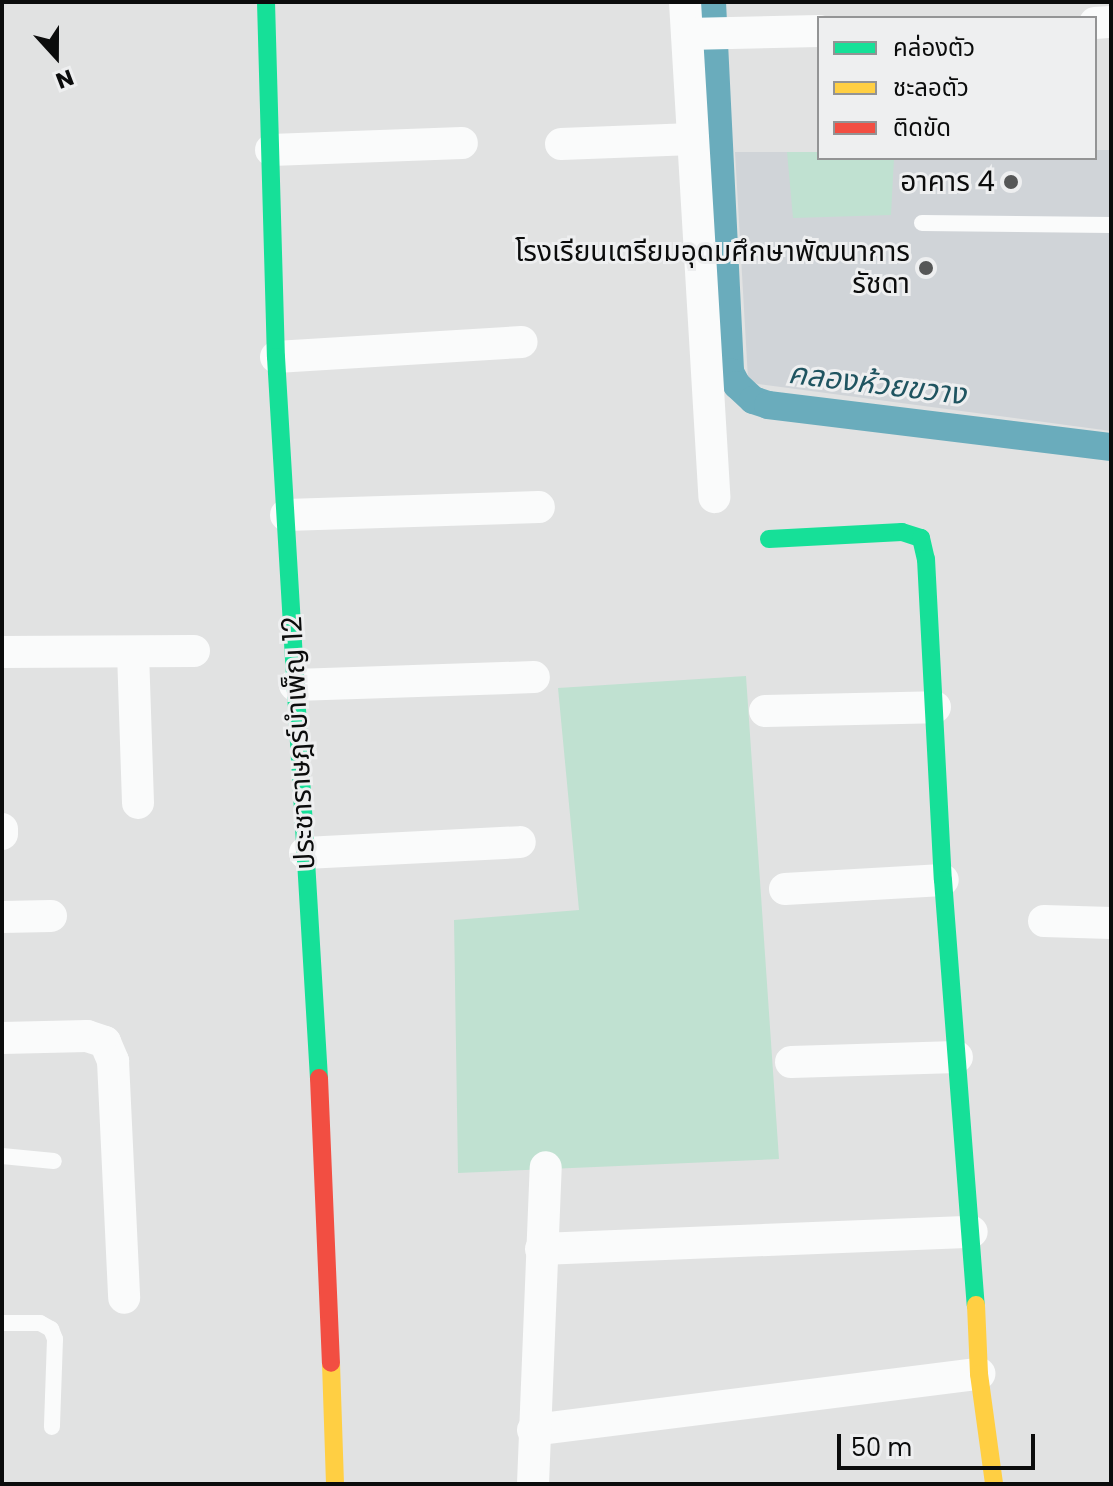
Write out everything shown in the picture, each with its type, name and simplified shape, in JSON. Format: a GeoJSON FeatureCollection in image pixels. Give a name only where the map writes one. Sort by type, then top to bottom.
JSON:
{"type":"FeatureCollection","features":[{"type":"Feature","properties":{"kind":"street","name":"ประชาราษฎร์บำเพ็ญ 12"},"geometry":{"type":"LineString","coordinates":[[266,2],[276,357],[325,1183],[335,1484]]}},
{"type":"Feature","properties":{"kind":"street"},"geometry":{"type":"LineString","coordinates":[[685,2],[690,34],[693,139],[714,497]]}},
{"type":"Feature","properties":{"kind":"street"},"geometry":{"type":"LineString","coordinates":[[690,34],[817,31]]}},
{"type":"Feature","properties":{"kind":"street"},"geometry":{"type":"LineString","coordinates":[[561,144],[693,139]]}},
{"type":"Feature","properties":{"kind":"street"},"geometry":{"type":"LineString","coordinates":[[271,150],[462,143]]}},
{"type":"Feature","properties":{"kind":"street"},"geometry":{"type":"LineString","coordinates":[[276,357],[522,342]]}},
{"type":"Feature","properties":{"kind":"street"},"geometry":{"type":"LineString","coordinates":[[286,515],[539,507]]}},
{"type":"Feature","properties":{"kind":"street"},"geometry":{"type":"LineString","coordinates":[[769,539],[902,532],[921,538],[926,559],[943,880],[972,1232],[979,1374],[994,1484]]}},
{"type":"Feature","properties":{"kind":"street"},"geometry":{"type":"LineString","coordinates":[[2,652],[194,651]]}},
{"type":"Feature","properties":{"kind":"street"},"geometry":{"type":"LineString","coordinates":[[133,652],[138,803]]}},
{"type":"Feature","properties":{"kind":"street"},"geometry":{"type":"LineString","coordinates":[[295,685],[534,677]]}},
{"type":"Feature","properties":{"kind":"street"},"geometry":{"type":"LineString","coordinates":[[765,711],[935,707]]}},
{"type":"Feature","properties":{"kind":"street"},"geometry":{"type":"LineString","coordinates":[[305,853],[520,842]]}},
{"type":"Feature","properties":{"kind":"street"},"geometry":{"type":"LineString","coordinates":[[785,889],[943,880]]}},
{"type":"Feature","properties":{"kind":"street"},"geometry":{"type":"LineString","coordinates":[[2,917],[51,916]]}},
{"type":"Feature","properties":{"kind":"street"},"geometry":{"type":"LineString","coordinates":[[1044,921],[1111,923]]}},
{"type":"Feature","properties":{"kind":"street"},"geometry":{"type":"LineString","coordinates":[[2,1038],[87,1036],[105,1042],[113,1061],[124,1298]]}},
{"type":"Feature","properties":{"kind":"street"},"geometry":{"type":"LineString","coordinates":[[791,1062],[957,1057]]}},
{"type":"Feature","properties":{"kind":"street"},"geometry":{"type":"LineString","coordinates":[[533,1484],[546,1167]]}},
{"type":"Feature","properties":{"kind":"street"},"geometry":{"type":"LineString","coordinates":[[541,1249],[972,1232]]}},
{"type":"Feature","properties":{"kind":"street"},"geometry":{"type":"LineString","coordinates":[[533,1430],[979,1374]]}},
{"type":"Feature","properties":{"kind":"lane"},"geometry":{"type":"LineString","coordinates":[[922,223],[1111,225]]}},
{"type":"Feature","properties":{"kind":"lane"},"geometry":{"type":"LineString","coordinates":[[2,1156],[54,1161]]}},
{"type":"Feature","properties":{"kind":"lane"},"geometry":{"type":"LineString","coordinates":[[2,1323],[40,1323],[51,1329],[55,1339],[52,1427]]}},
{"type":"Feature","properties":{"kind":"shaded area","name":"โรงเรียนเตรียมอุดมศึกษาพัฒนาการ รัชดา"},"geometry":{"type":"Polygon","coordinates":[[[1097,150],[1111,150],[1111,431],[758,384],[748,379],[735,152],[817,152],[817,160],[1097,160],[1097,150]]]}},
{"type":"Feature","properties":{"kind":"green space"},"geometry":{"type":"Polygon","coordinates":[[[787,152],[817,152],[817,160],[894,160],[891,215],[793,218],[787,152]]]}},
{"type":"Feature","properties":{"kind":"green space"},"geometry":{"type":"Polygon","coordinates":[[[746,676],[779,1159],[458,1173],[454,920],[579,910],[558,688],[746,676]]]}},
{"type":"Feature","properties":{"kind":"waterway","name":"คลองห้วยขวาง"},"geometry":{"type":"LineString","coordinates":[[712,2],[730,372],[737,385],[753,400],[768,405],[1111,447]]}},
{"type":"Feature","properties":{"kind":"traffic: fast"},"geometry":{"type":"LineString","coordinates":[[266,2],[276,357],[319,1078]]}},
{"type":"Feature","properties":{"kind":"traffic: fast"},"geometry":{"type":"LineString","coordinates":[[769,539],[902,532],[921,538],[926,559],[943,880],[976,1305]]}},
{"type":"Feature","properties":{"kind":"traffic: slow"},"geometry":{"type":"LineString","coordinates":[[976,1305],[979,1374],[994,1484]]}},
{"type":"Feature","properties":{"kind":"traffic: slow"},"geometry":{"type":"LineString","coordinates":[[331,1363],[335,1484]]}},
{"type":"Feature","properties":{"kind":"traffic: jam"},"geometry":{"type":"LineString","coordinates":[[319,1078],[331,1363]]}},
{"type":"Feature","properties":{"kind":"place","name":"อาคาร 4"},"geometry":{"type":"Point","coordinates":[1011,182]}},
{"type":"Feature","properties":{"kind":"place","name":"โรงเรียนเตรียมอุดมศึกษาพัฒนาการ รัชดา"},"geometry":{"type":"Point","coordinates":[926,268]}}]}
